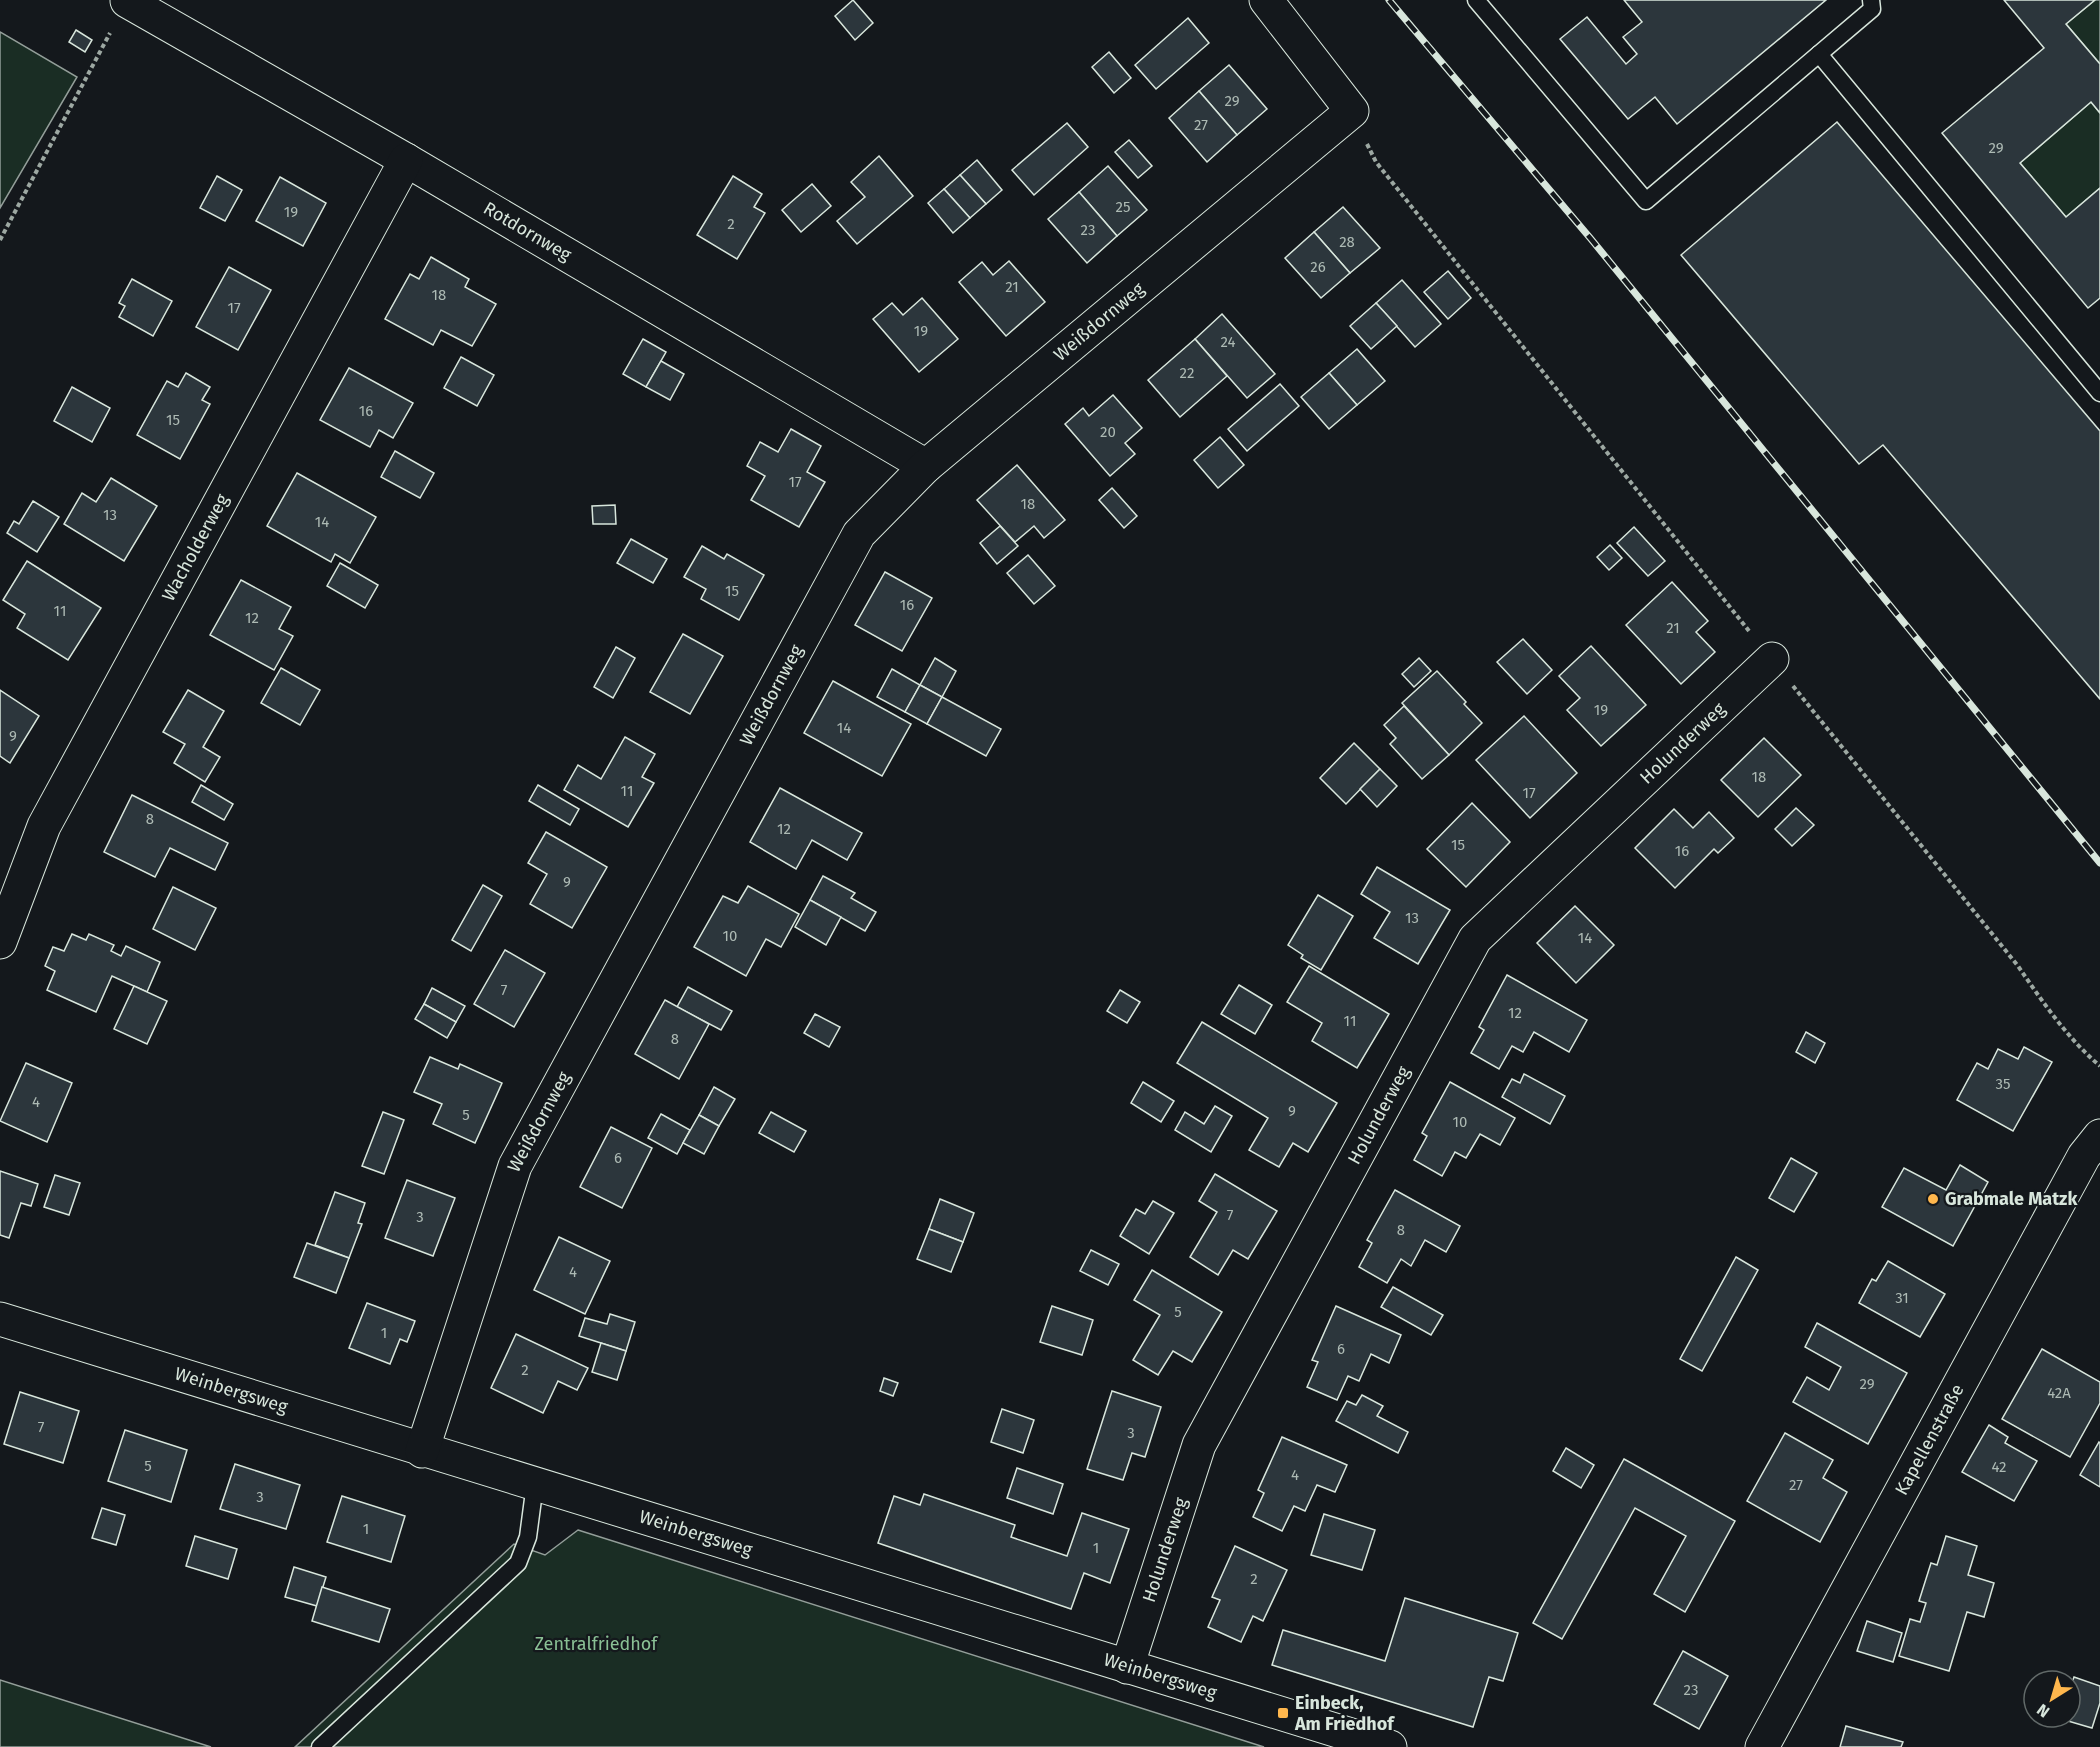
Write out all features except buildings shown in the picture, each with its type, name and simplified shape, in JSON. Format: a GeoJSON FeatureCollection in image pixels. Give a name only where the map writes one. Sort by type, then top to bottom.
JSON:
{"type":"FeatureCollection","features":[{"type":"Feature","properties":{"kind":"street"},"geometry":{"type":"LineString","coordinates":[[1266,0],[1352,111]]}},
{"type":"Feature","properties":{"kind":"street","name":"Rotdornweg"},"geometry":{"type":"LineString","coordinates":[[127,1],[406,160],[926,466]]}},
{"type":"Feature","properties":{"kind":"street","name":"Weißdornweg"},"geometry":{"type":"LineString","coordinates":[[422,1451],[515,1166],[859,534],[926,466],[1352,111]]}},
{"type":"Feature","properties":{"kind":"street","name":"Wacholderweg"},"geometry":{"type":"LineString","coordinates":[[0,942],[44,826],[406,160]]}},
{"type":"Feature","properties":{"kind":"street","name":"Holunderweg"},"geometry":{"type":"LineString","coordinates":[[1127,1667],[1199,1445],[1474,939],[1772,659]]}},
{"type":"Feature","properties":{"kind":"street","name":"Kapellenstraße"},"geometry":{"type":"LineString","coordinates":[[1762,1747],[2084,1156],[2100,1136]]}},
{"type":"Feature","properties":{"kind":"street","name":"Weinbergsweg"},"geometry":{"type":"LineString","coordinates":[[0,1319],[422,1451],[1390,1747]]}},
{"type":"Feature","properties":{"kind":"lane"},"geometry":{"type":"LineString","coordinates":[[1476,0],[1646,201],[1872,9],[1871,0]]}},
{"type":"Feature","properties":{"kind":"lane"},"geometry":{"type":"LineString","coordinates":[[1819,54],[2100,393]]}},
{"type":"Feature","properties":{"kind":"lane"},"geometry":{"type":"LineString","coordinates":[[320,1747],[518,1563],[528,1537],[535,1485]]}},
{"type":"Feature","properties":{"kind":"path"},"geometry":{"type":"LineString","coordinates":[[0,240],[127,1]]}},
{"type":"Feature","properties":{"kind":"path"},"geometry":{"type":"LineString","coordinates":[[1352,111],[1376,162],[2010,957],[2042,1001],[2086,1054],[2100,1066]]}},
{"type":"Feature","properties":{"kind":"green space"},"geometry":{"type":"Polygon","coordinates":[[[2095,0],[2100,0],[2100,64],[2066,24],[2095,0]]]}},
{"type":"Feature","properties":{"kind":"green space"},"geometry":{"type":"Polygon","coordinates":[[[0,32],[77,77],[0,208],[0,32]]]}},
{"type":"Feature","properties":{"kind":"green space"},"geometry":{"type":"Polygon","coordinates":[[[2091,102],[2100,113],[2100,188],[2066,217],[2020,163],[2091,102]]]}},
{"type":"Feature","properties":{"kind":"green space","name":"Zentralfriedhof"},"geometry":{"type":"Polygon","coordinates":[[[578,1530],[1264,1747],[295,1747],[514,1544],[545,1555],[578,1530]]]}},
{"type":"Feature","properties":{"kind":"green space"},"geometry":{"type":"Polygon","coordinates":[[[0,1680],[211,1747],[0,1747],[0,1680]]]}},
{"type":"Feature","properties":{"kind":"railway"},"geometry":{"type":"LineString","coordinates":[[1389,0],[1591,239],[2100,863]]}},
{"type":"Feature","properties":{"kind":"place","name":"Grabmale Matzk"},"geometry":{"type":"Point","coordinates":[1933,1199]}},
{"type":"Feature","properties":{"kind":"place","name":"Einbeck, Am Friedhof"},"geometry":{"type":"Point","coordinates":[1283,1713]}}]}
